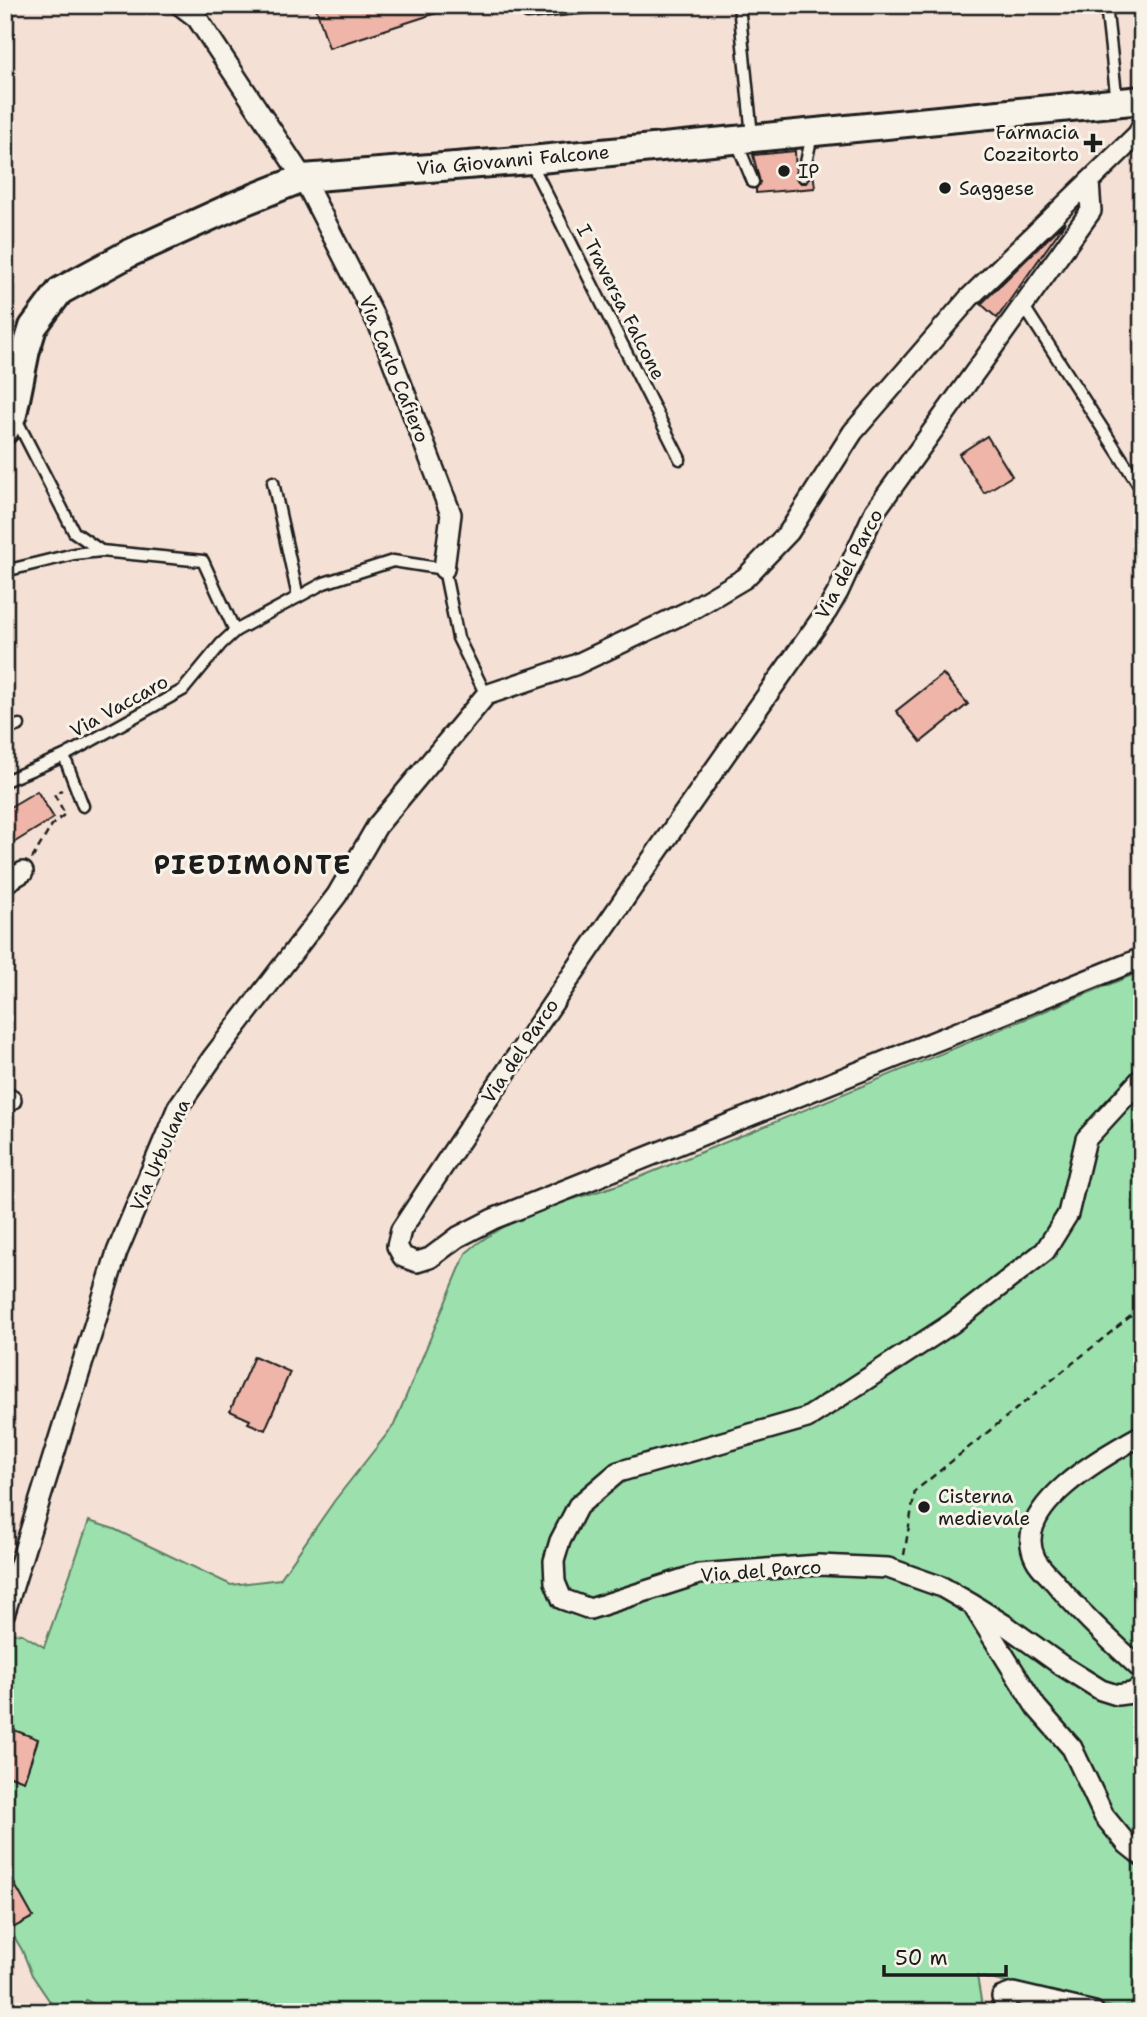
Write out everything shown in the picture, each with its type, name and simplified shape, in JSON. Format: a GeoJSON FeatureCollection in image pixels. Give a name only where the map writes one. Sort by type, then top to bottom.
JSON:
{"type":"FeatureCollection","features":[{"type":"Feature","properties":{"kind":"main road","name":"Via Giovanni Falcone"},"geometry":{"type":"LineString","coordinates":[[9,422],[33,327],[60,290],[130,253],[303,178],[530,160],[813,131],[960,121],[1129,101]]}},
{"type":"Feature","properties":{"kind":"street","name":"Via Carlo Cafiero"},"geometry":{"type":"LineString","coordinates":[[180,5],[197,18],[303,178],[380,328],[452,514],[444,569]]}},
{"type":"Feature","properties":{"kind":"street"},"geometry":{"type":"LineString","coordinates":[[486,695],[575,665],[691,610],[745,578],[789,532],[853,432],[969,298],[1138,134],[1142,125]]}},
{"type":"Feature","properties":{"kind":"street","name":"Via del Parco"},"geometry":{"type":"LineString","coordinates":[[1088,182],[1091,211],[876,511],[827,611],[699,789],[519,1050],[401,1230],[397,1246],[403,1257],[417,1262],[430,1258],[458,1237],[493,1219],[1142,958]]}},
{"type":"Feature","properties":{"kind":"street","name":"Via Urbulana"},"geometry":{"type":"LineString","coordinates":[[5,1612],[117,1252],[178,1107],[337,895],[377,826],[486,695]]}},
{"type":"Feature","properties":{"kind":"street"},"geometry":{"type":"LineString","coordinates":[[5,883],[23,873]]}},
{"type":"Feature","properties":{"kind":"street","name":"Via del Parco"},"geometry":{"type":"LineString","coordinates":[[1142,1078],[1086,1139],[1068,1213],[1045,1251],[951,1324],[807,1418],[618,1472],[578,1506],[560,1541],[554,1561],[555,1582],[562,1599],[590,1609],[699,1574],[819,1565],[888,1568],[942,1587],[1008,1627],[1101,1690],[1117,1695],[1132,1693],[1142,1686]]}},
{"type":"Feature","properties":{"kind":"street"},"geometry":{"type":"LineString","coordinates":[[1142,1435],[1076,1476],[1046,1504],[1031,1535],[1035,1559],[1069,1600],[1142,1670]]}},
{"type":"Feature","properties":{"kind":"street"},"geometry":{"type":"LineString","coordinates":[[973,1605],[1036,1707],[1072,1748],[1104,1816],[1127,1844],[1142,1856]]}},
{"type":"Feature","properties":{"kind":"street"},"geometry":{"type":"LineString","coordinates":[[1008,2012],[1002,1997],[1013,1993],[1094,2012]]}},
{"type":"Feature","properties":{"kind":"lane"},"geometry":{"type":"LineString","coordinates":[[527,13],[606,5]]}},
{"type":"Feature","properties":{"kind":"lane"},"geometry":{"type":"LineString","coordinates":[[739,5],[744,138],[752,182]]}},
{"type":"Feature","properties":{"kind":"lane"},"geometry":{"type":"LineString","coordinates":[[1106,5],[1129,101]]}},
{"type":"Feature","properties":{"kind":"lane"},"geometry":{"type":"LineString","coordinates":[[803,176],[813,131]]}},
{"type":"Feature","properties":{"kind":"lane","name":"I Traversa Falcone"},"geometry":{"type":"LineString","coordinates":[[530,160],[681,459]]}},
{"type":"Feature","properties":{"kind":"lane"},"geometry":{"type":"LineString","coordinates":[[1023,305],[1142,490]]}},
{"type":"Feature","properties":{"kind":"lane"},"geometry":{"type":"LineString","coordinates":[[9,422],[74,532],[101,551]]}},
{"type":"Feature","properties":{"kind":"lane"},"geometry":{"type":"LineString","coordinates":[[273,482],[298,597]]}},
{"type":"Feature","properties":{"kind":"lane"},"geometry":{"type":"LineString","coordinates":[[5,570],[74,554],[101,551],[203,561],[235,631]]}},
{"type":"Feature","properties":{"kind":"lane","name":"Via Vaccaro"},"geometry":{"type":"LineString","coordinates":[[83,806],[64,757],[183,691],[235,631],[324,583],[393,561],[444,569]]}},
{"type":"Feature","properties":{"kind":"lane"},"geometry":{"type":"LineString","coordinates":[[444,569],[458,638],[486,695]]}},
{"type":"Feature","properties":{"kind":"lane"},"geometry":{"type":"LineString","coordinates":[[5,730],[19,724]]}},
{"type":"Feature","properties":{"kind":"lane"},"geometry":{"type":"LineString","coordinates":[[5,781],[64,757]]}},
{"type":"Feature","properties":{"kind":"path"},"geometry":{"type":"LineString","coordinates":[[23,873],[52,825],[65,814],[54,794],[74,783]]}},
{"type":"Feature","properties":{"kind":"path"},"geometry":{"type":"LineString","coordinates":[[901,1573],[915,1491],[1142,1307]]}},
{"type":"Feature","properties":{"kind":"green space"},"geometry":{"type":"Polygon","coordinates":[[[1142,971],[1142,2009],[1112,2007],[977,1976],[983,2012],[778,2012],[770,2007],[711,2012],[109,2012],[86,2000],[79,2012],[57,2012],[32,1975],[9,1928],[33,1917],[5,1867],[5,1774],[24,1781],[38,1740],[5,1727],[5,1633],[22,1634],[44,1647],[89,1521],[114,1529],[231,1585],[280,1579],[335,1500],[394,1425],[466,1253],[485,1238],[528,1215],[645,1175],[1142,971]]]}},
{"type":"Feature","properties":{"kind":"building"},"geometry":{"type":"Polygon","coordinates":[[[315,5],[451,5],[452,8],[329,48],[315,5]]]}},
{"type":"Feature","properties":{"kind":"building"},"geometry":{"type":"Polygon","coordinates":[[[795,151],[796,179],[806,183],[813,171],[815,188],[756,193],[760,182],[753,155],[795,151]]]}},
{"type":"Feature","properties":{"kind":"building"},"geometry":{"type":"Polygon","coordinates":[[[1065,223],[997,318],[981,304],[1065,223]]]}},
{"type":"Feature","properties":{"kind":"building"},"geometry":{"type":"Polygon","coordinates":[[[987,436],[1012,476],[984,493],[959,454],[987,436]]]}},
{"type":"Feature","properties":{"kind":"building"},"geometry":{"type":"Polygon","coordinates":[[[943,674],[968,704],[921,742],[896,711],[943,674]]]}},
{"type":"Feature","properties":{"kind":"building"},"geometry":{"type":"Polygon","coordinates":[[[37,791],[54,818],[5,848],[5,810],[37,791]]]}},
{"type":"Feature","properties":{"kind":"building"},"geometry":{"type":"Polygon","coordinates":[[[254,1356],[290,1372],[265,1430],[230,1411],[254,1356]]]}},
{"type":"Feature","properties":{"kind":"building"},"geometry":{"type":"Polygon","coordinates":[[[14,1730],[38,1739],[24,1781],[5,1774],[5,1737],[11,1739],[14,1730]]]}},
{"type":"Feature","properties":{"kind":"building"},"geometry":{"type":"Polygon","coordinates":[[[5,1867],[33,1917],[13,1928],[5,1914],[5,1867]]]}},
{"type":"Feature","properties":{"kind":"place","name":"Farmacia Cozzitorto"},"geometry":{"type":"Point","coordinates":[1093,143]}},
{"type":"Feature","properties":{"kind":"place","name":"IP"},"geometry":{"type":"Point","coordinates":[784,171]}},
{"type":"Feature","properties":{"kind":"place","name":"Saggese"},"geometry":{"type":"Point","coordinates":[945,188]}},
{"type":"Feature","properties":{"kind":"place","name":"Cisterna medievale"},"geometry":{"type":"Point","coordinates":[924,1507]}},
{"type":"Feature","properties":{"kind":"district","name":"PIEDIMONTE"},"geometry":{"type":"Point","coordinates":[253,864]}}]}
